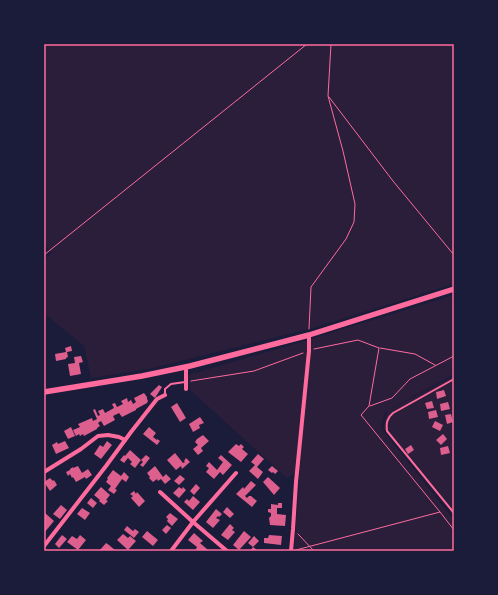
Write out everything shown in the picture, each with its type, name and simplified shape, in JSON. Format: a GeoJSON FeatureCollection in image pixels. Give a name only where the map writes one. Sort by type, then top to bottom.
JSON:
{"type":"FeatureCollection","features":[{"type":"Feature","properties":{"kind":"main road"},"geometry":{"type":"LineString","coordinates":[[44,392],[142,376],[186,367],[309,335],[454,289]]}},
{"type":"Feature","properties":{"kind":"street"},"geometry":{"type":"LineString","coordinates":[[291,551],[296,482],[309,351],[309,335]]}},
{"type":"Feature","properties":{"kind":"street"},"geometry":{"type":"LineString","coordinates":[[186,367],[186,389]]}},
{"type":"Feature","properties":{"kind":"street"},"geometry":{"type":"LineString","coordinates":[[44,546],[157,399],[165,395]]}},
{"type":"Feature","properties":{"kind":"street"},"geometry":{"type":"LineString","coordinates":[[44,472],[81,449],[98,436],[108,435],[125,440]]}},
{"type":"Feature","properties":{"kind":"street"},"geometry":{"type":"LineString","coordinates":[[171,551],[193,522],[236,473]]}},
{"type":"Feature","properties":{"kind":"street"},"geometry":{"type":"LineString","coordinates":[[160,492],[227,551]]}},
{"type":"Feature","properties":{"kind":"lane"},"geometry":{"type":"LineString","coordinates":[[454,378],[393,413],[389,416],[386,426],[387,431],[454,513]]}},
{"type":"Feature","properties":{"kind":"lane"},"geometry":{"type":"LineString","coordinates":[[165,395],[165,389],[168,386],[186,381]]}},
{"type":"Feature","properties":{"kind":"path"},"geometry":{"type":"LineString","coordinates":[[44,254],[307,44]]}},
{"type":"Feature","properties":{"kind":"path"},"geometry":{"type":"LineString","coordinates":[[309,335],[311,287],[346,238],[354,222],[355,204],[343,151],[328,96],[331,44]]}},
{"type":"Feature","properties":{"kind":"path"},"geometry":{"type":"LineString","coordinates":[[328,96],[393,181],[454,255]]}},
{"type":"Feature","properties":{"kind":"path"},"geometry":{"type":"LineString","coordinates":[[186,381],[254,371],[309,351],[358,340],[379,348],[415,354],[435,366]]}},
{"type":"Feature","properties":{"kind":"path"},"geometry":{"type":"LineString","coordinates":[[369,406],[379,348]]}},
{"type":"Feature","properties":{"kind":"path"},"geometry":{"type":"LineString","coordinates":[[454,356],[410,379],[392,398],[369,406],[361,415],[454,530]]}},
{"type":"Feature","properties":{"kind":"path"},"geometry":{"type":"LineString","coordinates":[[291,551],[440,512]]}},
{"type":"Feature","properties":{"kind":"path"},"geometry":{"type":"LineString","coordinates":[[293,529],[314,551]]}},
{"type":"Feature","properties":{"kind":"shaded area"},"geometry":{"type":"Polygon","coordinates":[[[44,44],[454,44],[454,284],[313,328],[153,368],[91,378],[84,346],[44,313],[44,259],[52,253],[44,244],[44,44]]]}},
{"type":"Feature","properties":{"kind":"shaded area"},"geometry":{"type":"Polygon","coordinates":[[[454,295],[454,374],[385,412],[381,428],[454,520],[454,551],[294,551],[300,470],[287,478],[190,390],[188,375],[454,295]]]}},
{"type":"Feature","properties":{"kind":"shaded area"},"geometry":{"type":"Polygon","coordinates":[[[454,376],[454,516],[383,428],[387,411],[454,376]]]}},
{"type":"Feature","properties":{"kind":"building"},"geometry":{"type":"Polygon","coordinates":[[[71,346],[72,351],[67,352],[68,357],[66,359],[56,361],[55,354],[66,352],[65,348],[71,346]]]}},
{"type":"Feature","properties":{"kind":"building"},"geometry":{"type":"Polygon","coordinates":[[[81,356],[83,362],[79,363],[81,374],[70,376],[68,364],[75,363],[74,357],[81,356]]]}},
{"type":"Feature","properties":{"kind":"building"},"geometry":{"type":"Polygon","coordinates":[[[159,385],[162,387],[155,398],[150,394],[159,385]]]}},
{"type":"Feature","properties":{"kind":"building"},"geometry":{"type":"Polygon","coordinates":[[[444,390],[446,396],[437,399],[436,392],[444,390]]]}},
{"type":"Feature","properties":{"kind":"building"},"geometry":{"type":"Polygon","coordinates":[[[144,393],[148,401],[136,410],[122,417],[119,413],[113,416],[115,420],[104,426],[101,421],[98,423],[100,426],[97,429],[84,436],[83,434],[80,436],[79,434],[76,436],[73,430],[80,427],[78,424],[92,418],[93,421],[97,419],[93,410],[95,409],[98,416],[100,415],[98,411],[103,409],[105,413],[114,408],[112,404],[115,403],[117,407],[123,404],[121,401],[127,398],[128,402],[131,400],[133,404],[136,402],[134,398],[144,393]]]}},
{"type":"Feature","properties":{"kind":"building"},"geometry":{"type":"Polygon","coordinates":[[[432,401],[434,408],[427,409],[425,403],[432,401]]]}},
{"type":"Feature","properties":{"kind":"building"},"geometry":{"type":"Polygon","coordinates":[[[448,402],[450,409],[441,411],[440,404],[448,402]]]}},
{"type":"Feature","properties":{"kind":"building"},"geometry":{"type":"Polygon","coordinates":[[[177,403],[186,418],[180,422],[171,407],[177,403]]]}},
{"type":"Feature","properties":{"kind":"building"},"geometry":{"type":"Polygon","coordinates":[[[436,410],[438,417],[429,419],[428,412],[436,410]]]}},
{"type":"Feature","properties":{"kind":"building"},"geometry":{"type":"Polygon","coordinates":[[[451,414],[453,422],[447,424],[445,415],[451,414]]]}},
{"type":"Feature","properties":{"kind":"building"},"geometry":{"type":"Polygon","coordinates":[[[200,417],[204,423],[199,425],[200,428],[193,432],[189,424],[200,417]]]}},
{"type":"Feature","properties":{"kind":"building"},"geometry":{"type":"Polygon","coordinates":[[[435,421],[443,425],[440,431],[432,427],[435,421]]]}},
{"type":"Feature","properties":{"kind":"building"},"geometry":{"type":"Polygon","coordinates":[[[71,427],[75,436],[68,439],[64,431],[71,427]]]}},
{"type":"Feature","properties":{"kind":"building"},"geometry":{"type":"Polygon","coordinates":[[[149,427],[156,433],[153,437],[160,441],[157,445],[143,434],[149,427]]]}},
{"type":"Feature","properties":{"kind":"building"},"geometry":{"type":"Polygon","coordinates":[[[443,434],[447,439],[441,445],[436,440],[443,434]]]}},
{"type":"Feature","properties":{"kind":"building"},"geometry":{"type":"Polygon","coordinates":[[[203,435],[209,441],[201,448],[203,451],[198,455],[193,449],[198,445],[195,442],[197,439],[203,435]]]}},
{"type":"Feature","properties":{"kind":"building"},"geometry":{"type":"Polygon","coordinates":[[[65,441],[69,448],[56,454],[52,445],[57,442],[58,444],[65,441]]]}},
{"type":"Feature","properties":{"kind":"building"},"geometry":{"type":"Polygon","coordinates":[[[107,441],[112,445],[101,459],[94,454],[100,445],[103,447],[107,441]]]}},
{"type":"Feature","properties":{"kind":"building"},"geometry":{"type":"Polygon","coordinates":[[[236,444],[239,446],[241,444],[244,447],[242,449],[248,454],[241,462],[228,452],[236,444]]]}},
{"type":"Feature","properties":{"kind":"building"},"geometry":{"type":"Polygon","coordinates":[[[411,445],[414,450],[408,454],[405,449],[411,445]]]}},
{"type":"Feature","properties":{"kind":"building"},"geometry":{"type":"Polygon","coordinates":[[[448,446],[450,453],[441,455],[440,448],[448,446]]]}},
{"type":"Feature","properties":{"kind":"building"},"geometry":{"type":"Polygon","coordinates":[[[130,450],[141,460],[135,468],[130,464],[132,462],[128,458],[124,463],[120,460],[130,450]]]}},
{"type":"Feature","properties":{"kind":"building"},"geometry":{"type":"Polygon","coordinates":[[[175,453],[183,463],[185,462],[184,461],[186,458],[190,462],[182,469],[181,466],[176,470],[167,460],[175,453]]]}},
{"type":"Feature","properties":{"kind":"building"},"geometry":{"type":"Polygon","coordinates":[[[258,454],[264,459],[257,467],[263,472],[258,479],[249,471],[255,465],[251,462],[258,454]]]}},
{"type":"Feature","properties":{"kind":"building"},"geometry":{"type":"Polygon","coordinates":[[[146,455],[150,458],[143,467],[140,465],[143,462],[141,460],[146,455]]]}},
{"type":"Feature","properties":{"kind":"building"},"geometry":{"type":"Polygon","coordinates":[[[221,455],[232,465],[223,475],[220,472],[214,479],[206,472],[209,468],[206,466],[209,462],[217,470],[223,462],[218,458],[221,455]]]}},
{"type":"Feature","properties":{"kind":"building"},"geometry":{"type":"Polygon","coordinates":[[[78,466],[82,473],[88,469],[92,475],[86,479],[85,477],[76,482],[70,474],[68,476],[66,472],[73,467],[78,466]]]}},
{"type":"Feature","properties":{"kind":"building"},"geometry":{"type":"Polygon","coordinates":[[[155,466],[163,477],[166,474],[171,479],[165,484],[161,479],[158,481],[157,479],[153,482],[147,473],[155,466]]]}},
{"type":"Feature","properties":{"kind":"building"},"geometry":{"type":"Polygon","coordinates":[[[272,466],[278,471],[275,474],[268,470],[272,466]]]}},
{"type":"Feature","properties":{"kind":"building"},"geometry":{"type":"Polygon","coordinates":[[[113,470],[121,476],[124,472],[129,477],[126,482],[122,479],[115,489],[117,490],[114,494],[108,490],[111,486],[106,482],[113,470]]]}},
{"type":"Feature","properties":{"kind":"building"},"geometry":{"type":"Polygon","coordinates":[[[180,475],[185,479],[179,485],[174,481],[180,475]]]}},
{"type":"Feature","properties":{"kind":"building"},"geometry":{"type":"Polygon","coordinates":[[[268,477],[280,488],[274,495],[263,482],[268,477]]]}},
{"type":"Feature","properties":{"kind":"building"},"geometry":{"type":"Polygon","coordinates":[[[50,478],[53,481],[54,480],[57,485],[50,491],[44,482],[50,478]]]}},
{"type":"Feature","properties":{"kind":"building"},"geometry":{"type":"Polygon","coordinates":[[[251,481],[256,485],[245,496],[247,498],[251,496],[257,501],[252,507],[236,494],[243,487],[244,489],[251,481]]]}},
{"type":"Feature","properties":{"kind":"building"},"geometry":{"type":"Polygon","coordinates":[[[196,484],[200,488],[194,495],[190,491],[196,484]]]}},
{"type":"Feature","properties":{"kind":"building"},"geometry":{"type":"Polygon","coordinates":[[[101,487],[110,495],[106,500],[108,501],[104,505],[94,495],[101,487]]]}},
{"type":"Feature","properties":{"kind":"building"},"geometry":{"type":"Polygon","coordinates":[[[179,487],[182,489],[183,487],[186,490],[179,498],[173,493],[179,487]]]}},
{"type":"Feature","properties":{"kind":"building"},"geometry":{"type":"Polygon","coordinates":[[[134,491],[136,494],[137,492],[145,501],[139,507],[131,498],[133,496],[130,494],[134,491]]]}},
{"type":"Feature","properties":{"kind":"building"},"geometry":{"type":"Polygon","coordinates":[[[193,496],[200,502],[193,510],[184,502],[187,499],[189,501],[193,496]]]}},
{"type":"Feature","properties":{"kind":"building"},"geometry":{"type":"Polygon","coordinates":[[[91,498],[97,503],[93,508],[87,503],[91,498]]]}},
{"type":"Feature","properties":{"kind":"building"},"geometry":{"type":"Polygon","coordinates":[[[278,503],[282,503],[282,508],[277,508],[277,514],[286,515],[285,526],[270,525],[269,518],[271,513],[268,512],[268,509],[271,509],[271,504],[278,505],[278,503]]]}},
{"type":"Feature","properties":{"kind":"building"},"geometry":{"type":"Polygon","coordinates":[[[61,505],[67,510],[60,519],[53,514],[61,505]]]}},
{"type":"Feature","properties":{"kind":"building"},"geometry":{"type":"Polygon","coordinates":[[[227,507],[234,514],[230,518],[223,512],[227,507]]]}},
{"type":"Feature","properties":{"kind":"building"},"geometry":{"type":"Polygon","coordinates":[[[82,508],[90,513],[85,520],[77,514],[82,508]]]}},
{"type":"Feature","properties":{"kind":"building"},"geometry":{"type":"Polygon","coordinates":[[[216,509],[222,514],[216,518],[220,520],[213,528],[206,522],[216,509]]]}},
{"type":"Feature","properties":{"kind":"building"},"geometry":{"type":"Polygon","coordinates":[[[44,512],[54,521],[44,533],[44,512]]]}},
{"type":"Feature","properties":{"kind":"building"},"geometry":{"type":"Polygon","coordinates":[[[170,513],[178,519],[172,526],[167,521],[168,519],[166,517],[170,513]]]}},
{"type":"Feature","properties":{"kind":"building"},"geometry":{"type":"Polygon","coordinates":[[[230,524],[234,528],[232,530],[235,532],[228,540],[221,535],[230,524]]]}},
{"type":"Feature","properties":{"kind":"building"},"geometry":{"type":"Polygon","coordinates":[[[167,525],[171,528],[166,534],[162,530],[167,525]]]}},
{"type":"Feature","properties":{"kind":"building"},"geometry":{"type":"Polygon","coordinates":[[[127,526],[133,531],[135,529],[139,532],[134,538],[124,530],[127,526]]]}},
{"type":"Feature","properties":{"kind":"building"},"geometry":{"type":"Polygon","coordinates":[[[147,531],[158,540],[153,546],[142,537],[147,531]]]}},
{"type":"Feature","properties":{"kind":"building"},"geometry":{"type":"Polygon","coordinates":[[[244,531],[251,537],[239,550],[233,545],[244,531]]]}},
{"type":"Feature","properties":{"kind":"building"},"geometry":{"type":"Polygon","coordinates":[[[194,533],[203,541],[200,543],[208,550],[207,551],[199,551],[196,549],[197,547],[188,540],[194,533]]]}},
{"type":"Feature","properties":{"kind":"building"},"geometry":{"type":"Polygon","coordinates":[[[123,534],[128,538],[130,536],[136,541],[128,550],[117,540],[123,534]]]}},
{"type":"Feature","properties":{"kind":"building"},"geometry":{"type":"Polygon","coordinates":[[[62,535],[67,539],[59,548],[55,544],[62,535]]]}},
{"type":"Feature","properties":{"kind":"building"},"geometry":{"type":"Polygon","coordinates":[[[80,535],[86,540],[78,550],[67,542],[72,536],[77,539],[80,535]]]}},
{"type":"Feature","properties":{"kind":"building"},"geometry":{"type":"Polygon","coordinates":[[[269,535],[282,536],[281,545],[264,543],[264,538],[268,538],[269,535]]]}},
{"type":"Feature","properties":{"kind":"building"},"geometry":{"type":"Polygon","coordinates":[[[254,536],[259,541],[253,547],[248,543],[254,536]]]}},
{"type":"Feature","properties":{"kind":"building"},"geometry":{"type":"Polygon","coordinates":[[[106,543],[109,545],[116,551],[100,550],[106,543]]]}},
{"type":"Feature","properties":{"kind":"building"},"geometry":{"type":"Polygon","coordinates":[[[253,547],[257,550],[250,551],[253,547]]]}}]}
